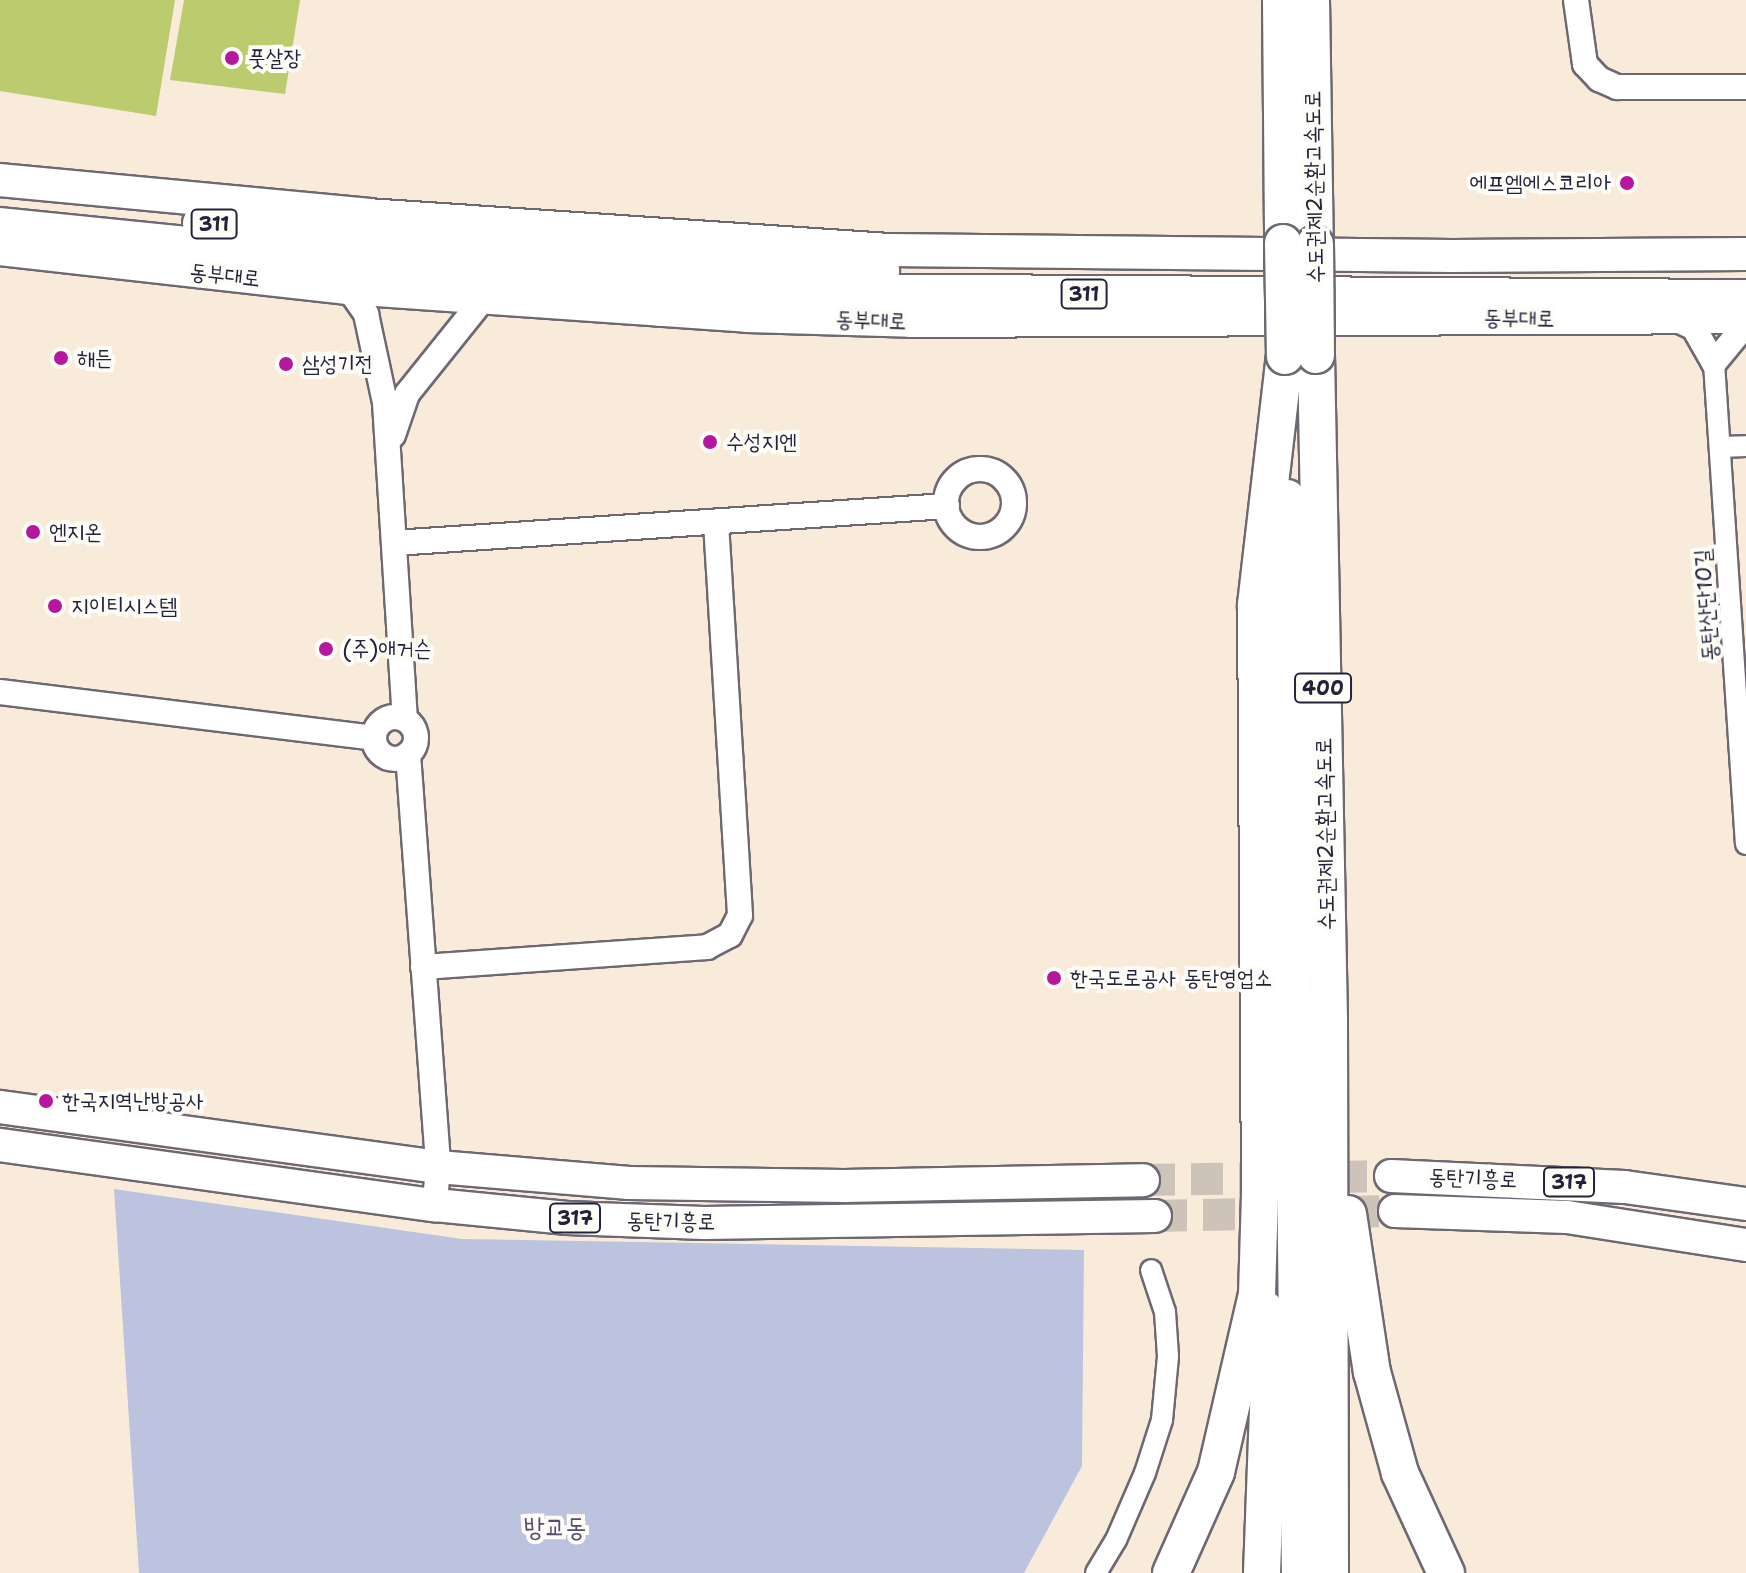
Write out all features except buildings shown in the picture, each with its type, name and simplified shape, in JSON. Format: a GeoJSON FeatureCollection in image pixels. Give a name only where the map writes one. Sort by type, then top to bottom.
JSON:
{"type":"FeatureCollection","features":[{"type":"Feature","properties":{"kind":"highway","name":"수도권제2순환고속도로"},"geometry":{"type":"LineString","coordinates":[[1281,0],[1299,244]]}},
{"type":"Feature","properties":{"kind":"highway","name":"수도권제2순환고속도로"},"geometry":{"type":"LineString","coordinates":[[1300,1573],[1299,244],[1311,0]]}},
{"type":"Feature","properties":{"kind":"highway","name":"동부대로"},"geometry":{"type":"LineString","coordinates":[[0,202],[104,215],[414,242],[941,274],[1746,277]]}},
{"type":"Feature","properties":{"kind":"highway"},"geometry":{"type":"LineString","coordinates":[[367,215],[482,230],[653,239],[835,268]]}},
{"type":"Feature","properties":{"kind":"highway","name":"동부대로"},"geometry":{"type":"LineString","coordinates":[[0,225],[423,268],[791,291],[1746,297]]}},
{"type":"Feature","properties":{"kind":"highway"},"geometry":{"type":"LineString","coordinates":[[660,309],[791,291]]}},
{"type":"Feature","properties":{"kind":"highway","name":"수도권제2순환고속도로"},"geometry":{"type":"LineString","coordinates":[[1300,356],[1329,1020],[1330,1573]]}},
{"type":"Feature","properties":{"kind":"highway"},"geometry":{"type":"LineString","coordinates":[[1171,1573],[1216,1472],[1257,1295],[1260,1191],[1255,619],[1300,356]]}},
{"type":"Feature","properties":{"kind":"highway"},"geometry":{"type":"LineString","coordinates":[[1329,1020],[1344,1184],[1372,1372],[1400,1473],[1446,1573]]}},
{"type":"Feature","properties":{"kind":"highway"},"geometry":{"type":"LineString","coordinates":[[1260,1191],[1269,1379],[1262,1573]]}},
{"type":"Feature","properties":{"kind":"main road"},"geometry":{"type":"LineString","coordinates":[[0,180],[367,215],[889,250],[1452,256],[1746,254]]}},
{"type":"Feature","properties":{"kind":"main road","name":"동부대로"},"geometry":{"type":"LineString","coordinates":[[0,249],[348,288],[483,299],[911,321],[1746,317]]}},
{"type":"Feature","properties":{"kind":"main road","name":"동탄기흥로"},"geometry":{"type":"LineString","coordinates":[[0,1107],[438,1167],[698,1186],[1143,1180]]}},
{"type":"Feature","properties":{"kind":"main road","name":"동탄기흥로"},"geometry":{"type":"LineString","coordinates":[[0,1145],[435,1205],[567,1218],[704,1223],[1155,1216]]}},
{"type":"Feature","properties":{"kind":"main road","name":"동탄기흥로"},"geometry":{"type":"LineString","coordinates":[[1391,1176],[1611,1185],[1746,1204]]}},
{"type":"Feature","properties":{"kind":"main road","name":"동탄기흥로"},"geometry":{"type":"LineString","coordinates":[[1395,1211],[1567,1217],[1746,1245]]}},
{"type":"Feature","properties":{"kind":"street"},"geometry":{"type":"LineString","coordinates":[[1576,0],[1585,64],[1599,79],[1617,87],[1746,87]]}},
{"type":"Feature","properties":{"kind":"street"},"geometry":{"type":"LineString","coordinates":[[348,288],[366,314],[376,352],[388,453],[405,719],[416,737],[408,754],[438,1167],[435,1205]]}},
{"type":"Feature","properties":{"kind":"street"},"geometry":{"type":"LineString","coordinates":[[388,453],[407,394],[483,299]]}},
{"type":"Feature","properties":{"kind":"street"},"geometry":{"type":"LineString","coordinates":[[1671,317],[1694,328],[1714,363],[1746,324]]}},
{"type":"Feature","properties":{"kind":"street","name":"동탄산단10길"},"geometry":{"type":"LineString","coordinates":[[1714,363],[1742,716],[1746,844]]}},
{"type":"Feature","properties":{"kind":"street"},"geometry":{"type":"LineString","coordinates":[[1721,447],[1746,446]]}},
{"type":"Feature","properties":{"kind":"street"},"geometry":{"type":"LineString","coordinates":[[394,543],[947,506]]}},
{"type":"Feature","properties":{"kind":"street"},"geometry":{"type":"LineString","coordinates":[[423,967],[707,947],[730,935],[740,915],[716,522]]}},
{"type":"Feature","properties":{"kind":"street"},"geometry":{"type":"LineString","coordinates":[[0,692],[374,738]]}},
{"type":"Feature","properties":{"kind":"street"},"geometry":{"type":"LineString","coordinates":[[374,738],[384,720],[405,719]]}},
{"type":"Feature","properties":{"kind":"street"},"geometry":{"type":"LineString","coordinates":[[374,738],[383,755],[396,759],[408,754]]}},
{"type":"Feature","properties":{"kind":"street"},"geometry":{"type":"LineString","coordinates":[[1096,1573],[1116,1540],[1162,1420],[1168,1356],[1165,1312],[1151,1270]]}},
{"type":"Feature","properties":{"kind":"shaded area"},"geometry":{"type":"Polygon","coordinates":[[[114,1189],[462,1239],[1084,1250],[1082,1466],[1024,1573],[139,1573],[114,1189]]]}},
{"type":"Feature","properties":{"kind":"green space"},"geometry":{"type":"Polygon","coordinates":[[[0,0],[175,0],[156,116],[0,91],[0,0]]]}},
{"type":"Feature","properties":{"kind":"green space","name":"풋살장"},"geometry":{"type":"Polygon","coordinates":[[[184,0],[300,0],[285,94],[170,80],[184,0]]]}},
{"type":"Feature","properties":{"kind":"tunnel"},"geometry":{"type":"LineString","coordinates":[[1143,1180],[1391,1176]]}},
{"type":"Feature","properties":{"kind":"tunnel"},"geometry":{"type":"LineString","coordinates":[[1155,1216],[1395,1211]]}},
{"type":"Feature","properties":{"kind":"place","name":"풋살장"},"geometry":{"type":"Point","coordinates":[232,58]}},
{"type":"Feature","properties":{"kind":"place","name":"에프엠에스코리아"},"geometry":{"type":"Point","coordinates":[1627,183]}},
{"type":"Feature","properties":{"kind":"place","name":"해든"},"geometry":{"type":"Point","coordinates":[61,358]}},
{"type":"Feature","properties":{"kind":"place","name":"삼성기전"},"geometry":{"type":"Point","coordinates":[286,364]}},
{"type":"Feature","properties":{"kind":"place","name":"수성지엔"},"geometry":{"type":"Point","coordinates":[710,442]}},
{"type":"Feature","properties":{"kind":"place","name":"엔지온"},"geometry":{"type":"Point","coordinates":[33,532]}},
{"type":"Feature","properties":{"kind":"place","name":"지이티시스템"},"geometry":{"type":"Point","coordinates":[55,606]}},
{"type":"Feature","properties":{"kind":"place","name":"(주)애거슨"},"geometry":{"type":"Point","coordinates":[326,649]}},
{"type":"Feature","properties":{"kind":"place","name":"한국도로공사 동탄영업소"},"geometry":{"type":"Point","coordinates":[1054,978]}},
{"type":"Feature","properties":{"kind":"place","name":"한국지역난방공사"},"geometry":{"type":"Point","coordinates":[46,1101]}},
{"type":"Feature","properties":{"kind":"district","name":"방교동"},"geometry":{"type":"Point","coordinates":[555,1527]}}]}
